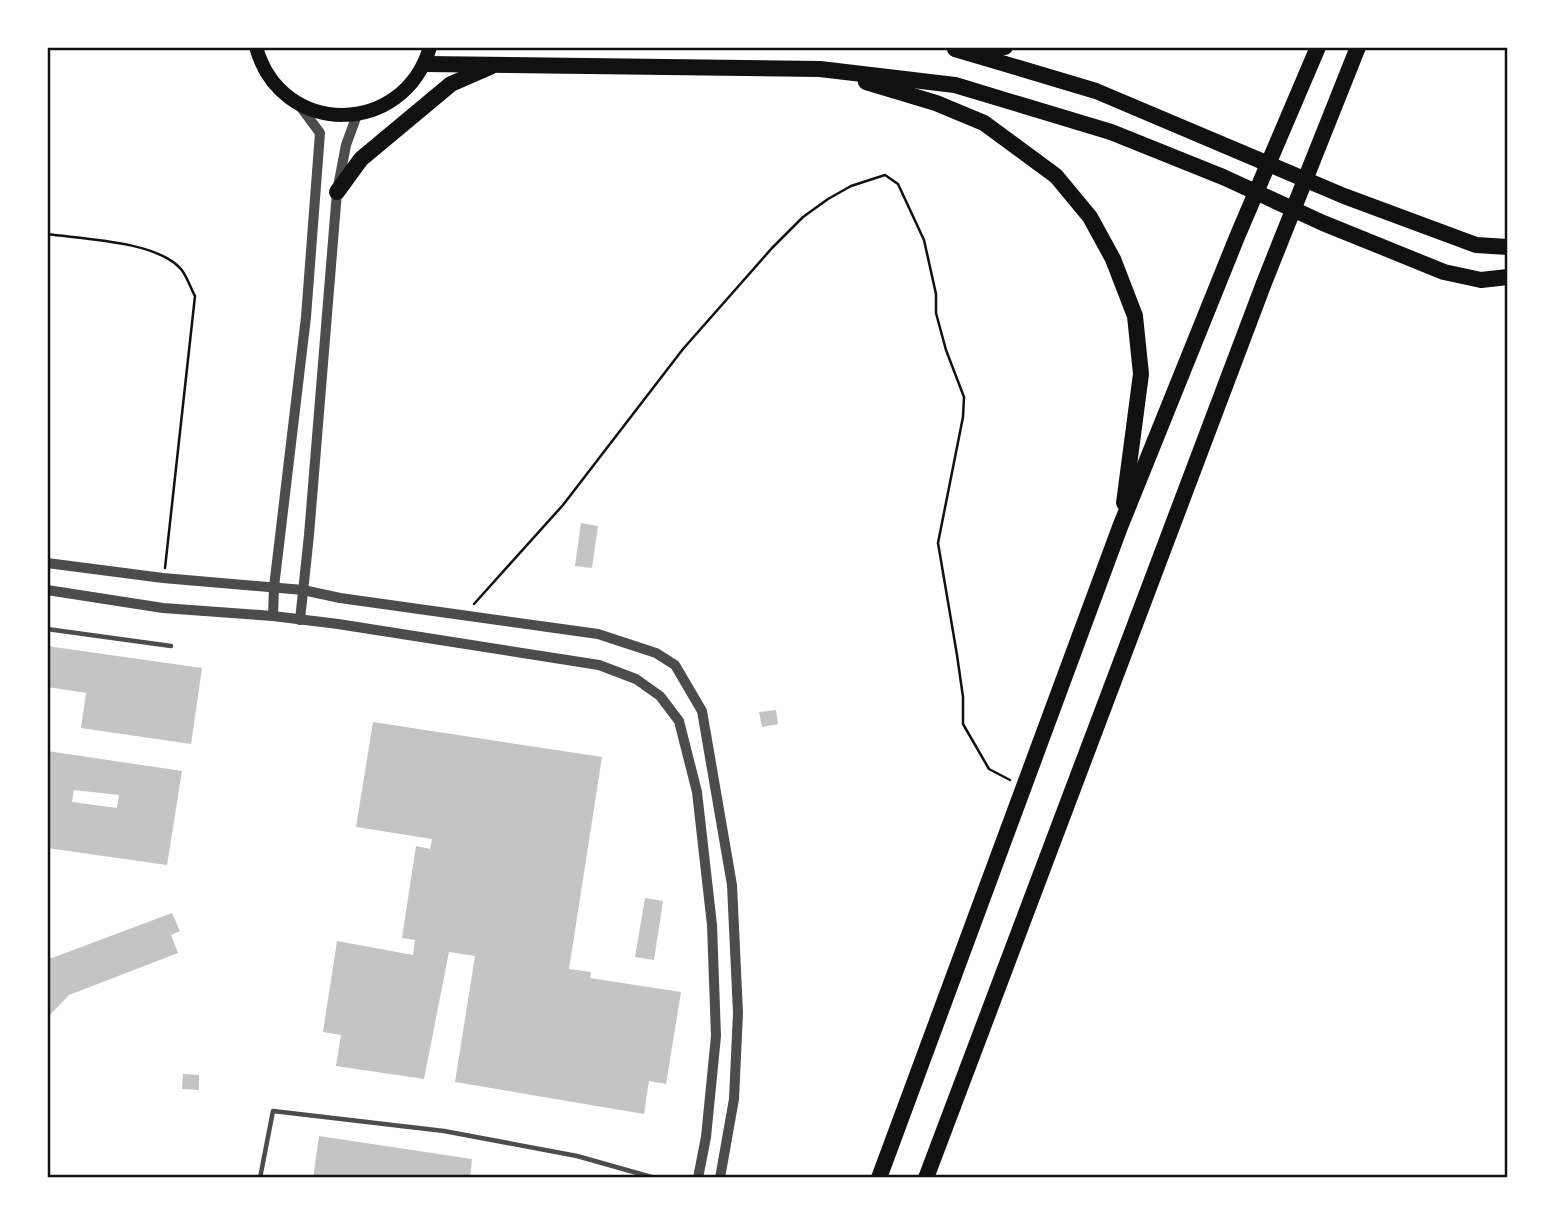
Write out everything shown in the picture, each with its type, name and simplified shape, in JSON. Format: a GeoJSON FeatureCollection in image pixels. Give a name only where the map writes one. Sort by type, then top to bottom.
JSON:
{"type":"FeatureCollection","features":[{"type":"Feature","properties":{"kind":"highway"},"geometry":{"type":"LineString","coordinates":[[951,48],[1005,47]]}},
{"type":"Feature","properties":{"kind":"highway"},"geometry":{"type":"LineString","coordinates":[[879,1178],[1120,527],[1237,237],[1318,47]]}},
{"type":"Feature","properties":{"kind":"highway"},"geometry":{"type":"LineString","coordinates":[[926,1178],[1259,296],[1359,47]]}},
{"type":"Feature","properties":{"kind":"highway"},"geometry":{"type":"LineString","coordinates":[[951,48],[1096,91],[1344,196],[1476,245],[1508,247]]}},
{"type":"Feature","properties":{"kind":"highway"},"geometry":{"type":"LineString","coordinates":[[425,64],[820,69],[955,85],[1111,132],[1444,272],[1481,279],[1508,277]]}},
{"type":"Feature","properties":{"kind":"highway"},"geometry":{"type":"LineString","coordinates":[[337,192],[360,159],[451,84],[497,64]]}},
{"type":"Feature","properties":{"kind":"highway"},"geometry":{"type":"LineString","coordinates":[[820,69],[936,103],[985,123],[1056,176],[1090,217],[1113,258],[1135,316],[1141,374],[1120,527]]}},
{"type":"Feature","properties":{"kind":"main road"},"geometry":{"type":"LineString","coordinates":[[256,47],[261,64],[277,88],[300,106],[328,115],[357,115],[385,106],[408,88],[425,64],[430,47]]}},
{"type":"Feature","properties":{"kind":"street"},"geometry":{"type":"LineString","coordinates":[[273,617],[274,587],[306,317],[320,134],[300,106]]}},
{"type":"Feature","properties":{"kind":"street"},"geometry":{"type":"LineString","coordinates":[[300,620],[337,192],[346,145],[357,115]]}},
{"type":"Feature","properties":{"kind":"street"},"geometry":{"type":"LineString","coordinates":[[47,564],[163,578],[303,590],[340,598],[598,634],[656,653],[674,664],[702,711],[732,885],[738,1013],[734,1099],[720,1178]]}},
{"type":"Feature","properties":{"kind":"street"},"geometry":{"type":"LineString","coordinates":[[47,590],[163,608],[300,620],[599,665],[636,678],[660,696],[679,721],[697,793],[712,925],[716,1036],[706,1137],[698,1178]]}},
{"type":"Feature","properties":{"kind":"lane"},"geometry":{"type":"LineString","coordinates":[[47,629],[171,646]]}},
{"type":"Feature","properties":{"kind":"lane"},"geometry":{"type":"LineString","coordinates":[[260,1178],[272,1111],[443,1131],[578,1156],[655,1178]]}},
{"type":"Feature","properties":{"kind":"path"},"geometry":{"type":"LineString","coordinates":[[463,615],[564,505],[683,349],[772,248],[803,217],[828,199],[851,186],[885,175],[898,184],[924,240],[936,294],[936,313],[946,350],[964,397],[939,542],[958,666],[963,724],[989,769],[1025,788]]}},
{"type":"Feature","properties":{"kind":"path"},"geometry":{"type":"LineString","coordinates":[[47,233],[117,243],[159,254],[181,268],[195,296],[163,578]]}},
{"type":"Feature","properties":{"kind":"building"},"geometry":{"type":"Polygon","coordinates":[[[581,523],[598,526],[592,568],[575,566],[581,523]]]}},
{"type":"Feature","properties":{"kind":"building"},"geometry":{"type":"Polygon","coordinates":[[[47,646],[202,668],[191,744],[81,728],[86,693],[47,687],[47,646]]]}},
{"type":"Feature","properties":{"kind":"building"},"geometry":{"type":"Polygon","coordinates":[[[776,710],[778,724],[762,727],[759,712],[776,710]]]}},
{"type":"Feature","properties":{"kind":"building"},"geometry":{"type":"Polygon","coordinates":[[[373,722],[602,757],[569,969],[591,972],[590,978],[681,992],[666,1084],[649,1081],[644,1114],[455,1082],[475,956],[449,952],[424,1079],[336,1066],[341,1035],[323,1032],[337,941],[413,955],[415,940],[402,938],[416,846],[430,849],[432,839],[356,827],[373,722]]]}},
{"type":"Feature","properties":{"kind":"building"},"geometry":{"type":"Polygon","coordinates":[[[47,751],[182,771],[167,865],[47,848],[47,751]],[[74,790],[72,802],[117,808],[119,795],[74,790]]]}},
{"type":"Feature","properties":{"kind":"building"},"geometry":{"type":"Polygon","coordinates":[[[645,898],[663,901],[654,960],[635,957],[645,898]]]}},
{"type":"Feature","properties":{"kind":"building"},"geometry":{"type":"Polygon","coordinates":[[[172,913],[180,931],[171,935],[178,953],[69,995],[47,1018],[47,957],[52,958],[172,913]]]}},
{"type":"Feature","properties":{"kind":"building"},"geometry":{"type":"Polygon","coordinates":[[[183,1074],[199,1075],[199,1090],[182,1089],[183,1074]]]}},
{"type":"Feature","properties":{"kind":"building"},"geometry":{"type":"Polygon","coordinates":[[[319,1136],[472,1159],[470,1178],[313,1178],[319,1136]]]}}]}
